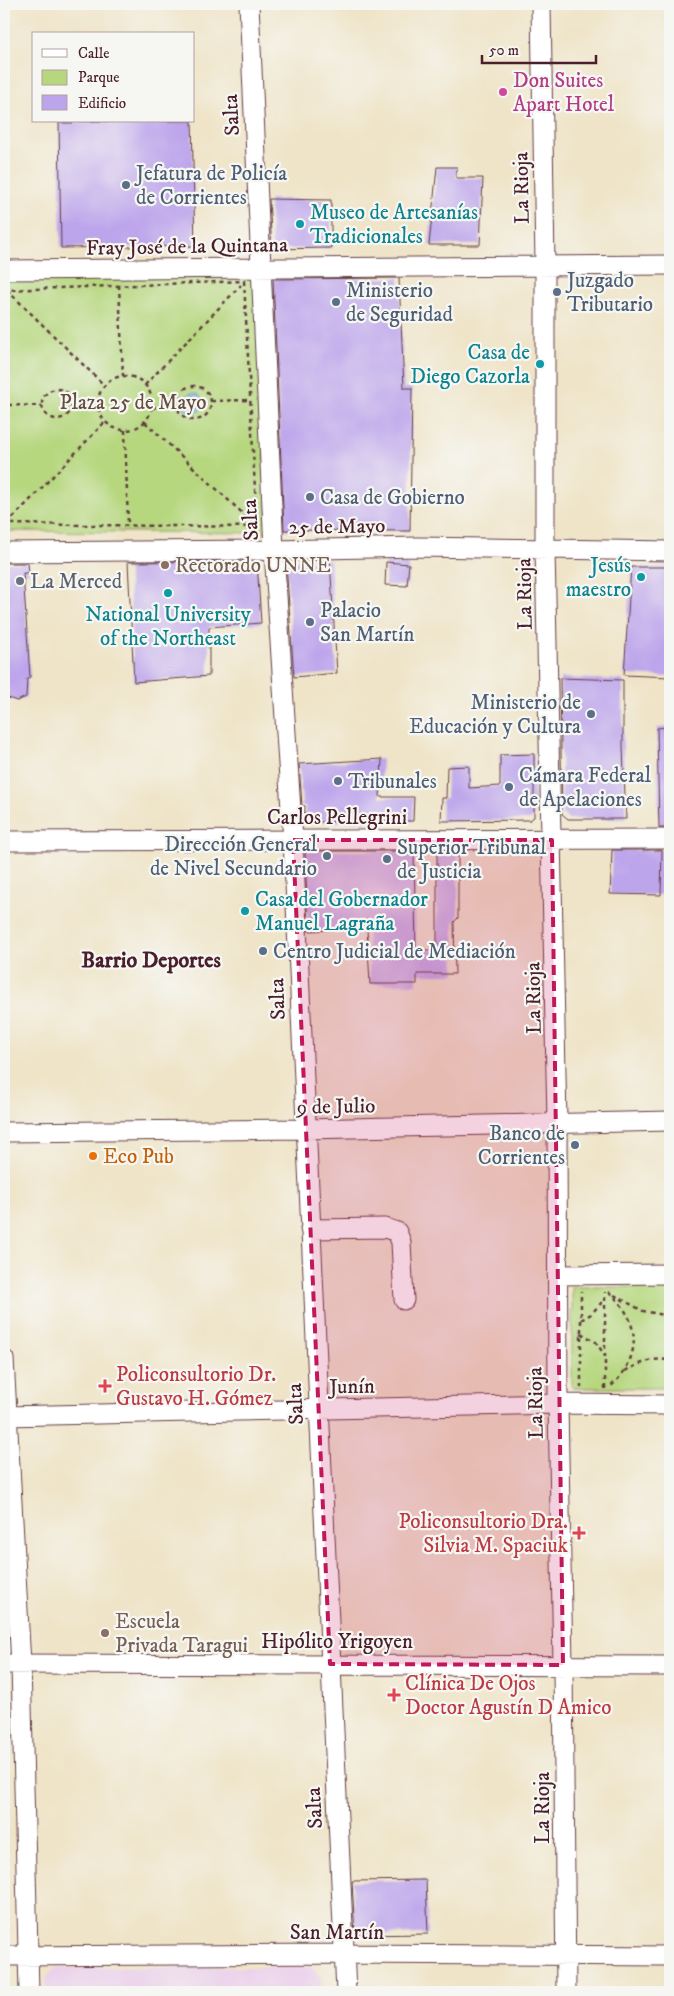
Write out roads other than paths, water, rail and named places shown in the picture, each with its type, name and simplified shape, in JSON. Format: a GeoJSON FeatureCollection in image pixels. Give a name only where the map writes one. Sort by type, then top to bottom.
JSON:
{"type":"FeatureCollection","features":[{"type":"Feature","properties":{"kind":"street","name":"Salta"},"geometry":{"type":"LineString","coordinates":[[249,4],[274,550],[293,840],[346,1992]]}},
{"type":"Feature","properties":{"kind":"street","name":"La Rioja"},"geometry":{"type":"LineString","coordinates":[[540,4],[545,266],[545,549],[557,1122],[558,1404],[564,1665],[566,1992]]}},
{"type":"Feature","properties":{"kind":"street","name":"Fray José de la Quintana"},"geometry":{"type":"LineString","coordinates":[[4,270],[670,265]]}},
{"type":"Feature","properties":{"kind":"street","name":"25 de Mayo"},"geometry":{"type":"LineString","coordinates":[[4,552],[418,547],[670,551]]}},
{"type":"Feature","properties":{"kind":"street","name":"Carlos Pellegrini"},"geometry":{"type":"LineString","coordinates":[[4,841],[670,839]]}},
{"type":"Feature","properties":{"kind":"street","name":"9 de Julio"},"geometry":{"type":"LineString","coordinates":[[4,1132],[305,1129],[670,1121]]}},
{"type":"Feature","properties":{"kind":"street"},"geometry":{"type":"LineString","coordinates":[[310,1229],[386,1228],[397,1232],[401,1242],[404,1300]]}},
{"type":"Feature","properties":{"kind":"street"},"geometry":{"type":"LineString","coordinates":[[557,1275],[670,1274]]}},
{"type":"Feature","properties":{"kind":"street"},"geometry":{"type":"LineString","coordinates":[[4,1359],[12,1664],[29,1992]]}},
{"type":"Feature","properties":{"kind":"street","name":"Junín"},"geometry":{"type":"LineString","coordinates":[[5,1416],[558,1404],[670,1405]]}},
{"type":"Feature","properties":{"kind":"street","name":"Hipólito Yrigoyen"},"geometry":{"type":"LineString","coordinates":[[12,1664],[670,1666]]}},
{"type":"Feature","properties":{"kind":"street","name":"San Martín"},"geometry":{"type":"LineString","coordinates":[[4,1956],[344,1954],[670,1956]]}},
{"type":"Feature","properties":{"kind":"water"},"geometry":{"type":"Polygon","coordinates":[[[193,393],[200,396],[203,403],[200,410],[193,413],[186,410],[183,403],[186,396],[193,393]]]}},
{"type":"Feature","properties":{"kind":"place","name":"Don Suites Apart Hotel"},"geometry":{"type":"Point","coordinates":[503,92]}},
{"type":"Feature","properties":{"kind":"place","name":"Jefatura de Policía de Corrientes"},"geometry":{"type":"Point","coordinates":[126,185]}},
{"type":"Feature","properties":{"kind":"place","name":"Museo de Artesanías Tradicionales"},"geometry":{"type":"Point","coordinates":[300,224]}},
{"type":"Feature","properties":{"kind":"place","name":"Juzgado Tributario"},"geometry":{"type":"Point","coordinates":[557,292]}},
{"type":"Feature","properties":{"kind":"place","name":"Ministerio de Seguridad"},"geometry":{"type":"Point","coordinates":[336,302]}},
{"type":"Feature","properties":{"kind":"place","name":"Casa de Diego Cazorla"},"geometry":{"type":"Point","coordinates":[540,364]}},
{"type":"Feature","properties":{"kind":"place","name":"Casa de Gobierno"},"geometry":{"type":"Point","coordinates":[310,497]}},
{"type":"Feature","properties":{"kind":"place","name":"Rectorado UNNE"},"geometry":{"type":"Point","coordinates":[165,565]}},
{"type":"Feature","properties":{"kind":"place","name":"Jesús maestro"},"geometry":{"type":"Point","coordinates":[641,577]}},
{"type":"Feature","properties":{"kind":"place","name":"La Merced"},"geometry":{"type":"Point","coordinates":[20,581]}},
{"type":"Feature","properties":{"kind":"place","name":"National University of the Northeast"},"geometry":{"type":"Point","coordinates":[168,593]}},
{"type":"Feature","properties":{"kind":"place","name":"Palacio San Martín"},"geometry":{"type":"Point","coordinates":[310,622]}},
{"type":"Feature","properties":{"kind":"place","name":"Ministerio de Educación y Cultura"},"geometry":{"type":"Point","coordinates":[591,714]}},
{"type":"Feature","properties":{"kind":"place","name":"Tribunales"},"geometry":{"type":"Point","coordinates":[338,781]}},
{"type":"Feature","properties":{"kind":"place","name":"Cámara Federal de Apelaciones"},"geometry":{"type":"Point","coordinates":[509,787]}},
{"type":"Feature","properties":{"kind":"place","name":"Dirección General de Nivel Secundario"},"geometry":{"type":"Point","coordinates":[327,856]}},
{"type":"Feature","properties":{"kind":"place","name":"Superior Tribunal de Justicia"},"geometry":{"type":"Point","coordinates":[387,859]}},
{"type":"Feature","properties":{"kind":"place","name":"Casa del Gobernador Manuel Lagraña"},"geometry":{"type":"Point","coordinates":[245,911]}},
{"type":"Feature","properties":{"kind":"place","name":"Centro Judicial de Mediación"},"geometry":{"type":"Point","coordinates":[263,951]}},
{"type":"Feature","properties":{"kind":"place","name":"Banco de Corrientes"},"geometry":{"type":"Point","coordinates":[575,1145]}},
{"type":"Feature","properties":{"kind":"place","name":"Eco Pub"},"geometry":{"type":"Point","coordinates":[93,1156]}},
{"type":"Feature","properties":{"kind":"place","name":"Policonsultorio Dr. Gustavo H. Gómez"},"geometry":{"type":"Point","coordinates":[105,1386]}},
{"type":"Feature","properties":{"kind":"place","name":"Policonsultorio Dra. Silvia M. Spaciuk"},"geometry":{"type":"Point","coordinates":[579,1533]}},
{"type":"Feature","properties":{"kind":"place","name":"Escuela Privada Taragui"},"geometry":{"type":"Point","coordinates":[105,1633]}},
{"type":"Feature","properties":{"kind":"place","name":"Clínica De Ojos Doctor Agustín D Amico"},"geometry":{"type":"Point","coordinates":[394,1695]}},
{"type":"Feature","properties":{"kind":"district","name":"Barrio Deportes"},"geometry":{"type":"Point","coordinates":[151,959]}},
{"type":"Feature","properties":{"kind":"park label","name":"Plaza 25 de Mayo"},"geometry":{"type":"Point","coordinates":[133,402]}}]}
